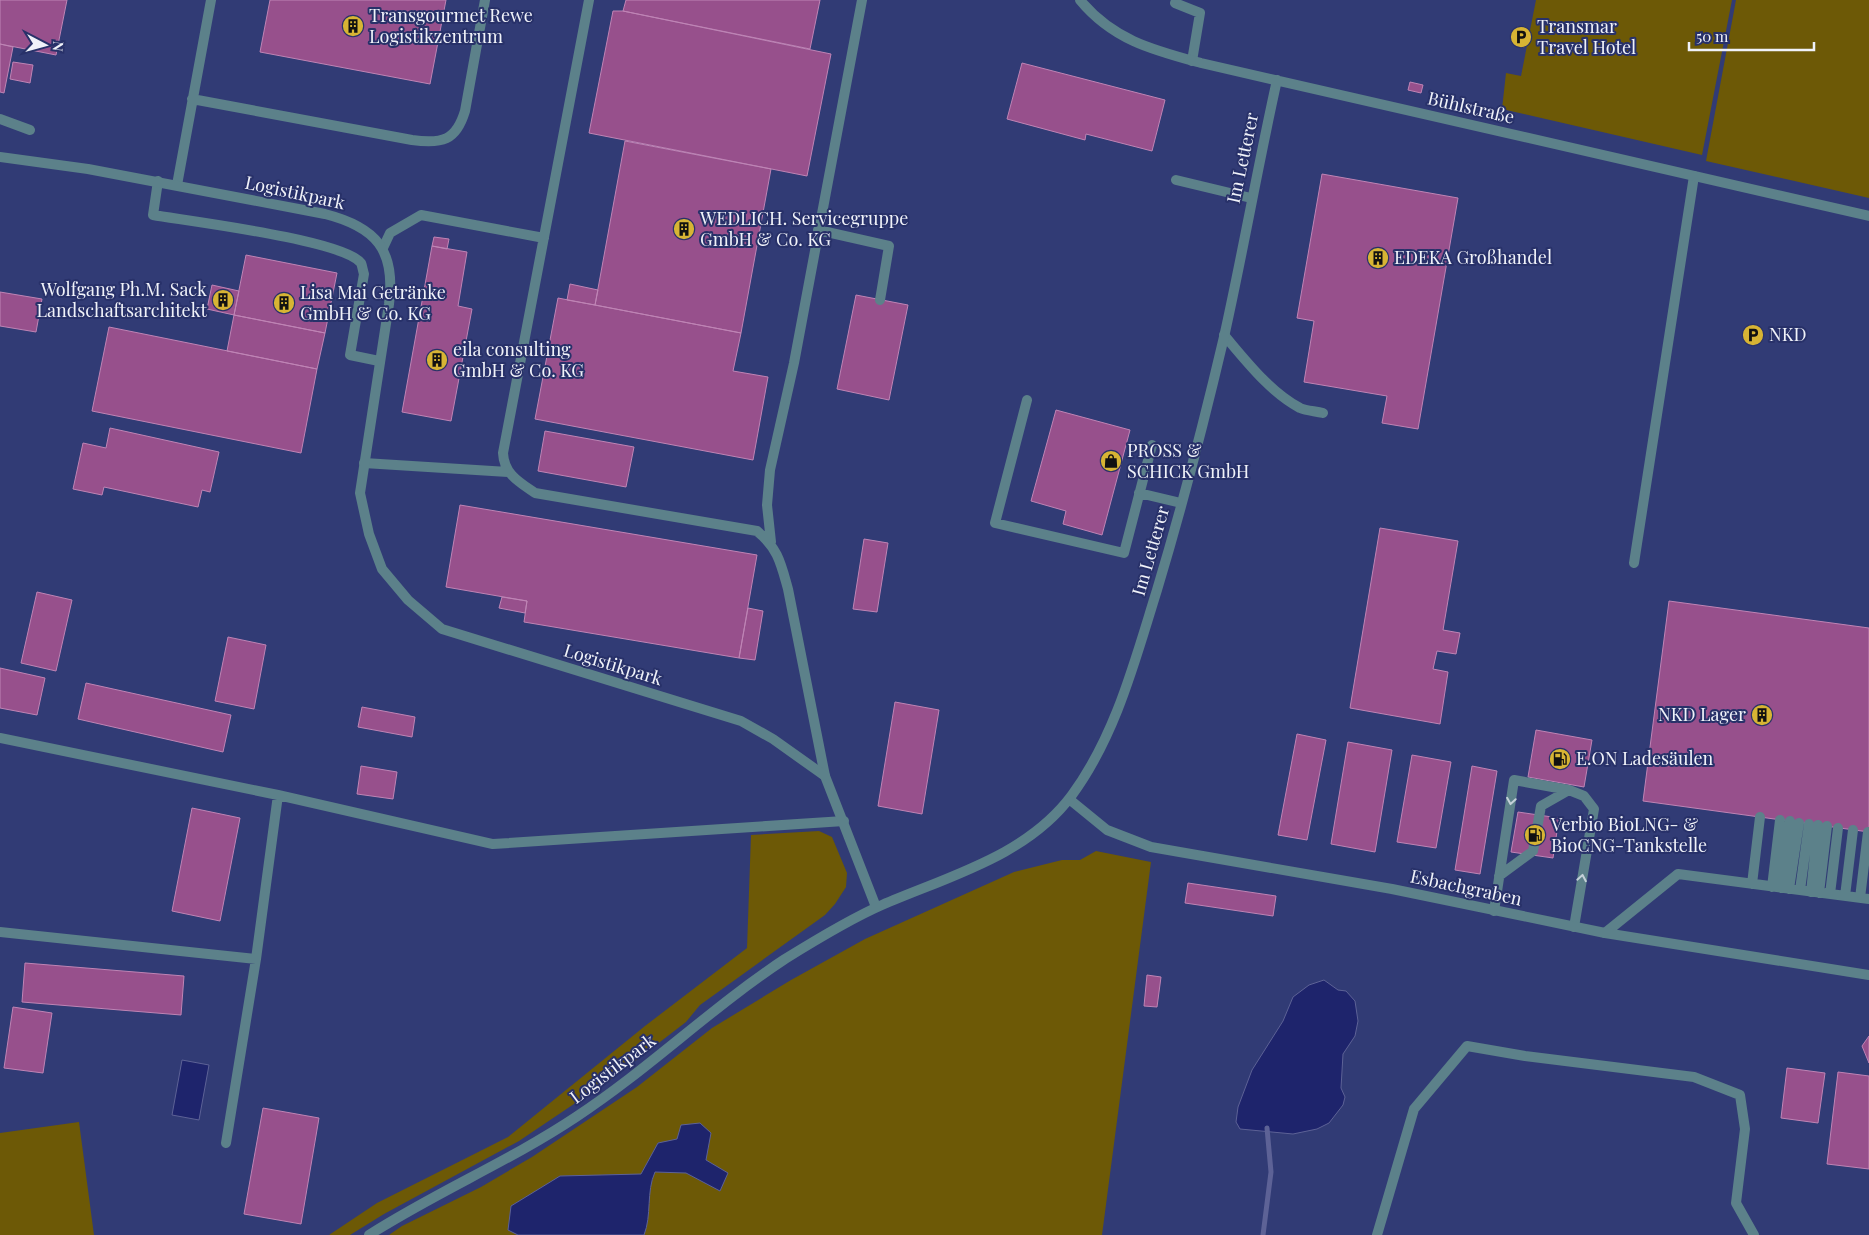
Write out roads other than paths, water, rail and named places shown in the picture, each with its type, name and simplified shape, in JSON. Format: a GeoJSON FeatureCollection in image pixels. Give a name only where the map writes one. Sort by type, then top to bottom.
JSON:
{"type":"FeatureCollection","features":[{"type":"Feature","properties":{"kind":"street"},"geometry":{"type":"LineString","coordinates":[[177,185],[211,0]]}},
{"type":"Feature","properties":{"kind":"street"},"geometry":{"type":"LineString","coordinates":[[192,99],[412,140],[425,142],[444,140],[453,134],[460,125],[486,0]]}},
{"type":"Feature","properties":{"kind":"street"},"geometry":{"type":"LineString","coordinates":[[589,0],[503,453],[503,463],[508,472],[535,493],[757,531],[771,542]]}},
{"type":"Feature","properties":{"kind":"street"},"geometry":{"type":"LineString","coordinates":[[862,0],[794,363],[770,470],[768,505],[771,542],[780,561],[788,589],[825,776],[876,907]]}},
{"type":"Feature","properties":{"kind":"street","name":"Bühlstraße"},"geometry":{"type":"LineString","coordinates":[[1080,0],[1098,18],[1130,41],[1192,61],[1869,216]]}},
{"type":"Feature","properties":{"kind":"street"},"geometry":{"type":"LineString","coordinates":[[1176,3],[1200,13],[1192,61]]}},
{"type":"Feature","properties":{"kind":"street","name":"Im Letterer"},"geometry":{"type":"LineString","coordinates":[[876,907],[984,863],[1020,843],[1041,827],[1069,799],[1102,750],[1119,706],[1148,618],[1181,503],[1224,334],[1277,80]]}},
{"type":"Feature","properties":{"kind":"street"},"geometry":{"type":"LineString","coordinates":[[0,119],[30,130]]}},
{"type":"Feature","properties":{"kind":"street","name":"Logistikpark"},"geometry":{"type":"LineString","coordinates":[[0,157],[88,168],[158,181],[342,218],[366,230],[383,248],[390,273],[390,294],[360,493],[368,534],[382,569],[408,600],[442,629],[741,721],[793,752],[825,776]]}},
{"type":"Feature","properties":{"kind":"street"},"geometry":{"type":"LineString","coordinates":[[1634,563],[1694,176]]}},
{"type":"Feature","properties":{"kind":"street"},"geometry":{"type":"LineString","coordinates":[[1176,180],[1251,198]]}},
{"type":"Feature","properties":{"kind":"street"},"geometry":{"type":"LineString","coordinates":[[158,181],[153,214],[326,246],[349,255],[361,263],[364,274],[350,355],[380,361]]}},
{"type":"Feature","properties":{"kind":"street"},"geometry":{"type":"LineString","coordinates":[[383,248],[390,233],[421,215],[544,238]]}},
{"type":"Feature","properties":{"kind":"street"},"geometry":{"type":"LineString","coordinates":[[818,230],[889,246],[880,300]]}},
{"type":"Feature","properties":{"kind":"street"},"geometry":{"type":"LineString","coordinates":[[1224,334],[1248,363],[1277,391],[1302,408],[1324,413]]}},
{"type":"Feature","properties":{"kind":"street"},"geometry":{"type":"LineString","coordinates":[[1027,400],[995,523],[1124,553],[1138,493],[1152,445]]}},
{"type":"Feature","properties":{"kind":"street"},"geometry":{"type":"LineString","coordinates":[[364,463],[508,472]]}},
{"type":"Feature","properties":{"kind":"street"},"geometry":{"type":"LineString","coordinates":[[1138,493],[1181,503]]}},
{"type":"Feature","properties":{"kind":"street"},"geometry":{"type":"LineString","coordinates":[[0,738],[278,795],[493,844],[844,821]]}},
{"type":"Feature","properties":{"kind":"street"},"geometry":{"type":"LineString","coordinates":[[1494,911],[1514,780],[1569,790],[1584,796],[1594,809],[1574,926]]}},
{"type":"Feature","properties":{"kind":"street"},"geometry":{"type":"LineString","coordinates":[[1499,876],[1533,851],[1540,806],[1569,790]]}},
{"type":"Feature","properties":{"kind":"street"},"geometry":{"type":"LineString","coordinates":[[226,1142],[256,959],[278,795]]}},
{"type":"Feature","properties":{"kind":"street","name":"Esbachgraben"},"geometry":{"type":"LineString","coordinates":[[1069,799],[1107,830],[1151,847],[1392,889],[1605,933],[1869,976]]}},
{"type":"Feature","properties":{"kind":"street"},"geometry":{"type":"LineString","coordinates":[[1752,884],[1760,817]]}},
{"type":"Feature","properties":{"kind":"street"},"geometry":{"type":"LineString","coordinates":[[1795,890],[1809,824]]}},
{"type":"Feature","properties":{"kind":"street"},"geometry":{"type":"LineString","coordinates":[[1795,890],[1809,824]]}},
{"type":"Feature","properties":{"kind":"street"},"geometry":{"type":"LineString","coordinates":[[1795,890],[1809,824]]}},
{"type":"Feature","properties":{"kind":"street"},"geometry":{"type":"LineString","coordinates":[[1809,824],[1830,894]]}},
{"type":"Feature","properties":{"kind":"street"},"geometry":{"type":"LineString","coordinates":[[1845,896],[1853,830]]}},
{"type":"Feature","properties":{"kind":"street"},"geometry":{"type":"LineString","coordinates":[[1605,933],[1678,874],[1864,899],[1868,832]]}},
{"type":"Feature","properties":{"kind":"street","name":"Logistikpark"},"geometry":{"type":"LineString","coordinates":[[369,1235],[525,1148],[576,1117],[626,1083],[692,1028],[785,959],[876,907]]}},
{"type":"Feature","properties":{"kind":"street"},"geometry":{"type":"LineString","coordinates":[[0,932],[256,959]]}},
{"type":"Feature","properties":{"kind":"street"},"geometry":{"type":"LineString","coordinates":[[1377,1235],[1414,1109],[1466,1046],[1525,1056],[1694,1077],[1740,1095],[1744,1129],[1736,1203],[1754,1235]]}},
{"type":"Feature","properties":{"kind":"waterway"},"geometry":{"type":"LineString","coordinates":[[1263,1235],[1271,1172],[1267,1128]]}},
{"type":"Feature","properties":{"kind":"place","name":"Transgourmet Rewe Logistikzentrum"},"geometry":{"type":"Point","coordinates":[353,26]}},
{"type":"Feature","properties":{"kind":"place","name":"Transmar Travel Hotel"},"geometry":{"type":"Point","coordinates":[1521,37]}},
{"type":"Feature","properties":{"kind":"place","name":"WEDLICH. Servicegruppe GmbH & Co. KG"},"geometry":{"type":"Point","coordinates":[684,229]}},
{"type":"Feature","properties":{"kind":"place","name":"EDEKA Großhandel"},"geometry":{"type":"Point","coordinates":[1378,258]}},
{"type":"Feature","properties":{"kind":"place","name":"Wolfgang Ph.M. Sack Landschaftsarchitekt"},"geometry":{"type":"Point","coordinates":[223,300]}},
{"type":"Feature","properties":{"kind":"place","name":"Lisa Mai Getränke GmbH & Co. KG"},"geometry":{"type":"Point","coordinates":[284,303]}},
{"type":"Feature","properties":{"kind":"place","name":"NKD"},"geometry":{"type":"Point","coordinates":[1753,335]}},
{"type":"Feature","properties":{"kind":"place","name":"eila consulting GmbH & Co. KG"},"geometry":{"type":"Point","coordinates":[437,360]}},
{"type":"Feature","properties":{"kind":"place","name":"PROSS & SCHICK GmbH"},"geometry":{"type":"Point","coordinates":[1111,461]}},
{"type":"Feature","properties":{"kind":"place","name":"NKD Lager"},"geometry":{"type":"Point","coordinates":[1762,715]}},
{"type":"Feature","properties":{"kind":"place","name":"E.ON Ladesäulen"},"geometry":{"type":"Point","coordinates":[1560,759]}},
{"type":"Feature","properties":{"kind":"place","name":"Verbio BioLNG- & BioCNG-Tankstelle"},"geometry":{"type":"Point","coordinates":[1535,835]}}]}
